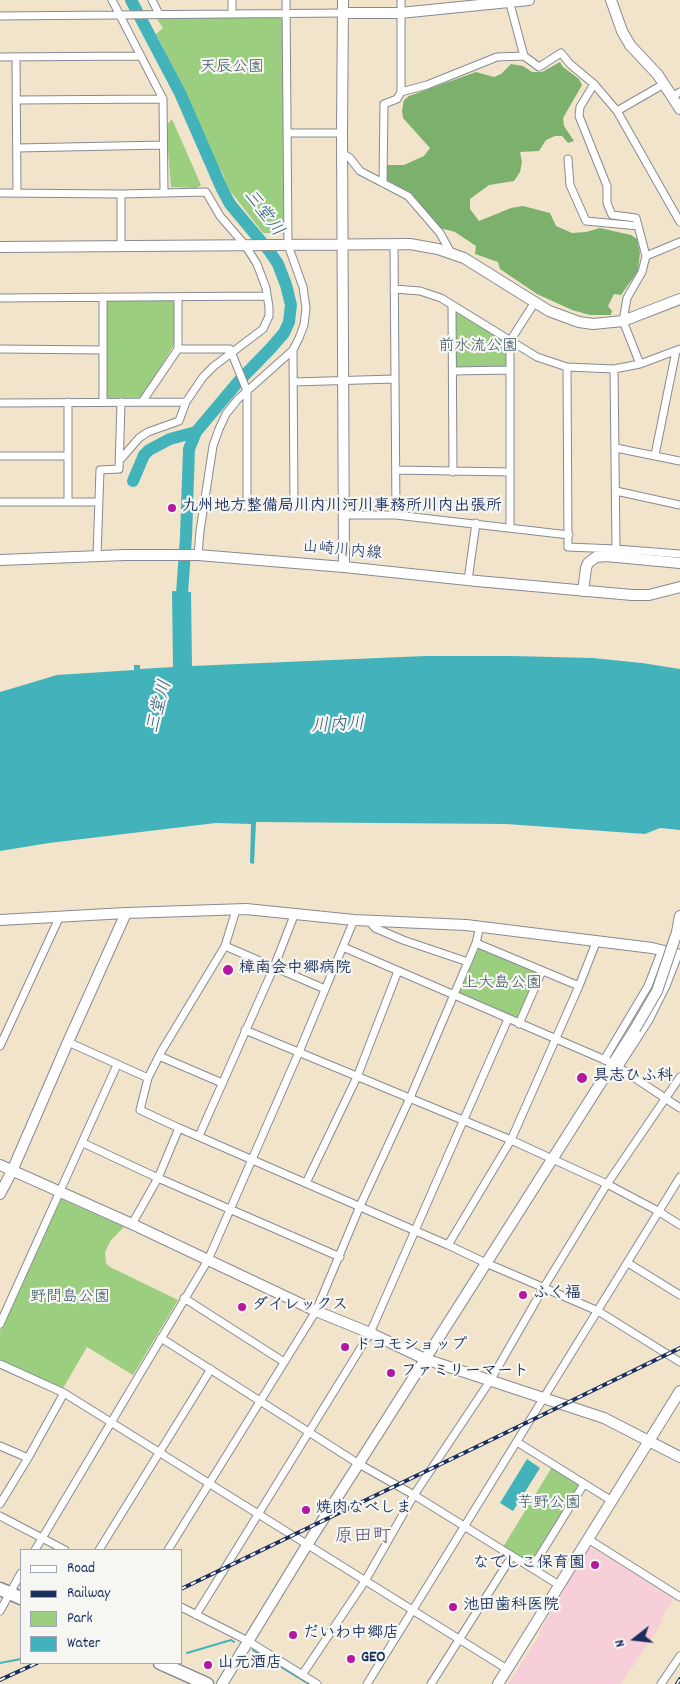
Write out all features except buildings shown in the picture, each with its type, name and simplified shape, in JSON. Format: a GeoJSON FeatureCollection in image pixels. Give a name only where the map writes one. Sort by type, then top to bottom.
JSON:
{"type":"FeatureCollection","features":[{"type":"Feature","properties":{"kind":"highway"},"geometry":{"type":"LineString","coordinates":[[5,1591],[20,1598]]}},
{"type":"Feature","properties":{"kind":"highway"},"geometry":{"type":"LineString","coordinates":[[162,1664],[208,1684]]}},
{"type":"Feature","properties":{"kind":"street"},"geometry":{"type":"LineString","coordinates":[[112,0],[121,14],[163,99],[164,192]]}},
{"type":"Feature","properties":{"kind":"street"},"geometry":{"type":"LineString","coordinates":[[152,0],[157,14]]}},
{"type":"Feature","properties":{"kind":"street"},"geometry":{"type":"LineString","coordinates":[[232,0],[232,14]]}},
{"type":"Feature","properties":{"kind":"street"},"geometry":{"type":"LineString","coordinates":[[198,555],[203,506],[213,446],[219,429],[226,414],[246,388],[292,350],[304,325],[306,308],[303,287],[286,245],[286,0]]}},
{"type":"Feature","properties":{"kind":"street"},"geometry":{"type":"LineString","coordinates":[[342,0],[344,13],[342,134],[344,567]]}},
{"type":"Feature","properties":{"kind":"street"},"geometry":{"type":"LineString","coordinates":[[382,184],[384,104],[397,98],[401,92],[401,0]]}},
{"type":"Feature","properties":{"kind":"street"},"geometry":{"type":"LineString","coordinates":[[0,16],[400,13],[529,0]]}},
{"type":"Feature","properties":{"kind":"street"},"geometry":{"type":"LineString","coordinates":[[610,0],[622,32],[630,45],[664,84],[676,94],[680,109]]}},
{"type":"Feature","properties":{"kind":"street"},"geometry":{"type":"LineString","coordinates":[[509,1],[524,56]]}},
{"type":"Feature","properties":{"kind":"street"},"geometry":{"type":"LineString","coordinates":[[401,92],[427,85],[497,57],[524,56],[539,67],[561,53],[570,64],[594,84],[617,111],[680,222]]}},
{"type":"Feature","properties":{"kind":"street"},"geometry":{"type":"LineString","coordinates":[[0,57],[141,56]]}},
{"type":"Feature","properties":{"kind":"street"},"geometry":{"type":"LineString","coordinates":[[16,57],[17,193]]}},
{"type":"Feature","properties":{"kind":"street"},"geometry":{"type":"LineString","coordinates":[[594,84],[580,107],[580,116],[607,186],[607,203],[612,215],[636,218],[646,256],[642,272],[627,298],[623,321],[640,364]]}},
{"type":"Feature","properties":{"kind":"street"},"geometry":{"type":"LineString","coordinates":[[617,111],[664,84]]}},
{"type":"Feature","properties":{"kind":"street"},"geometry":{"type":"LineString","coordinates":[[16,100],[163,99]]}},
{"type":"Feature","properties":{"kind":"street"},"geometry":{"type":"LineString","coordinates":[[287,133],[342,134]]}},
{"type":"Feature","properties":{"kind":"street"},"geometry":{"type":"LineString","coordinates":[[16,148],[164,145]]}},
{"type":"Feature","properties":{"kind":"street"},"geometry":{"type":"LineString","coordinates":[[342,153],[350,158],[360,171],[408,196],[440,233],[451,253]]}},
{"type":"Feature","properties":{"kind":"street"},"geometry":{"type":"LineString","coordinates":[[568,159],[570,185],[586,221],[638,226]]}},
{"type":"Feature","properties":{"kind":"street"},"geometry":{"type":"LineString","coordinates":[[0,193],[121,194],[206,192],[220,216],[246,245],[261,274],[267,296],[269,316],[263,329],[202,377],[186,402],[179,421],[148,432],[139,438],[120,460]]}},
{"type":"Feature","properties":{"kind":"street"},"geometry":{"type":"LineString","coordinates":[[121,194],[121,247]]}},
{"type":"Feature","properties":{"kind":"street"},"geometry":{"type":"LineString","coordinates":[[646,256],[680,242]]}},
{"type":"Feature","properties":{"kind":"street"},"geometry":{"type":"LineString","coordinates":[[0,247],[343,244],[427,246],[464,258],[557,315],[579,322],[593,324],[623,321],[680,299]]}},
{"type":"Feature","properties":{"kind":"street"},"geometry":{"type":"LineString","coordinates":[[394,244],[396,515]]}},
{"type":"Feature","properties":{"kind":"street"},"geometry":{"type":"LineString","coordinates":[[394,289],[405,289],[441,298],[537,357],[567,367],[614,369],[640,364],[678,350]]}},
{"type":"Feature","properties":{"kind":"street"},"geometry":{"type":"LineString","coordinates":[[0,298],[267,296]]}},
{"type":"Feature","properties":{"kind":"street"},"geometry":{"type":"LineString","coordinates":[[103,297],[103,402]]}},
{"type":"Feature","properties":{"kind":"street"},"geometry":{"type":"LineString","coordinates":[[142,402],[178,349],[178,297]]}},
{"type":"Feature","properties":{"kind":"street"},"geometry":{"type":"LineString","coordinates":[[510,527],[510,341],[535,302]]}},
{"type":"Feature","properties":{"kind":"street"},"geometry":{"type":"LineString","coordinates":[[452,306],[453,472]]}},
{"type":"Feature","properties":{"kind":"street"},"geometry":{"type":"LineString","coordinates":[[0,349],[102,350]]}},
{"type":"Feature","properties":{"kind":"street"},"geometry":{"type":"LineString","coordinates":[[178,349],[230,349],[246,388],[247,505]]}},
{"type":"Feature","properties":{"kind":"street"},"geometry":{"type":"LineString","coordinates":[[292,350],[294,382],[294,505]]}},
{"type":"Feature","properties":{"kind":"street"},"geometry":{"type":"LineString","coordinates":[[655,455],[678,350]]}},
{"type":"Feature","properties":{"kind":"street"},"geometry":{"type":"LineString","coordinates":[[567,367],[568,547],[680,554]]}},
{"type":"Feature","properties":{"kind":"street"},"geometry":{"type":"LineString","coordinates":[[614,369],[616,549]]}},
{"type":"Feature","properties":{"kind":"street"},"geometry":{"type":"LineString","coordinates":[[452,371],[510,370]]}},
{"type":"Feature","properties":{"kind":"street"},"geometry":{"type":"LineString","coordinates":[[294,382],[394,379]]}},
{"type":"Feature","properties":{"kind":"street"},"geometry":{"type":"LineString","coordinates":[[68,402],[68,502]]}},
{"type":"Feature","properties":{"kind":"street"},"geometry":{"type":"LineString","coordinates":[[97,556],[100,470],[119,469],[121,402]]}},
{"type":"Feature","properties":{"kind":"street"},"geometry":{"type":"LineString","coordinates":[[0,403],[186,402]]}},
{"type":"Feature","properties":{"kind":"street"},"geometry":{"type":"LineString","coordinates":[[616,448],[680,461]]}},
{"type":"Feature","properties":{"kind":"street"},"geometry":{"type":"LineString","coordinates":[[0,456],[68,456]]}},
{"type":"Feature","properties":{"kind":"street"},"geometry":{"type":"LineString","coordinates":[[396,470],[510,472]]}},
{"type":"Feature","properties":{"kind":"street"},"geometry":{"type":"LineString","coordinates":[[616,491],[680,505]]}},
{"type":"Feature","properties":{"kind":"street"},"geometry":{"type":"LineString","coordinates":[[0,502],[98,502]]}},
{"type":"Feature","properties":{"kind":"street"},"geometry":{"type":"LineString","coordinates":[[203,506],[344,504]]}},
{"type":"Feature","properties":{"kind":"street"},"geometry":{"type":"LineString","coordinates":[[344,515],[396,515],[569,535]]}},
{"type":"Feature","properties":{"kind":"street"},"geometry":{"type":"LineString","coordinates":[[468,580],[476,523]]}},
{"type":"Feature","properties":{"kind":"street","name":"山崎川内線"},"geometry":{"type":"LineString","coordinates":[[0,560],[97,556],[198,555],[641,595],[656,594],[680,587]]}},
{"type":"Feature","properties":{"kind":"street"},"geometry":{"type":"LineString","coordinates":[[583,591],[586,568],[588,563],[596,557],[606,556],[680,563]]}},
{"type":"Feature","properties":{"kind":"street"},"geometry":{"type":"LineString","coordinates":[[0,920],[246,909],[354,920],[480,926],[597,940],[662,950],[679,955],[649,1020],[611,1064]]}},
{"type":"Feature","properties":{"kind":"street"},"geometry":{"type":"LineString","coordinates":[[236,910],[225,946],[159,1056],[148,1078],[140,1110],[598,1311],[680,1362]]}},
{"type":"Feature","properties":{"kind":"street"},"geometry":{"type":"LineString","coordinates":[[0,1194],[12,1171],[126,913]]}},
{"type":"Feature","properties":{"kind":"street"},"geometry":{"type":"LineString","coordinates":[[198,1136],[274,967],[295,913]]}},
{"type":"Feature","properties":{"kind":"street"},"geometry":{"type":"LineString","coordinates":[[0,1046],[60,916]]}},
{"type":"Feature","properties":{"kind":"street"},"geometry":{"type":"LineString","coordinates":[[222,1684],[307,1545],[635,1029],[657,991],[677,932],[680,916]]}},
{"type":"Feature","properties":{"kind":"street"},"geometry":{"type":"LineString","coordinates":[[36,1549],[208,1260],[299,1052],[354,920]]}},
{"type":"Feature","properties":{"kind":"street"},"geometry":{"type":"LineString","coordinates":[[368,920],[375,928],[403,940],[468,962]]}},
{"type":"Feature","properties":{"kind":"street"},"geometry":{"type":"LineString","coordinates":[[169,1549],[316,1311],[360,1206],[410,1098],[468,962],[476,943],[480,926]]}},
{"type":"Feature","properties":{"kind":"street"},"geometry":{"type":"LineString","coordinates":[[448,1245],[511,1140],[579,986],[597,940]]}},
{"type":"Feature","properties":{"kind":"street"},"geometry":{"type":"LineString","coordinates":[[476,943],[579,986]]}},
{"type":"Feature","properties":{"kind":"street"},"geometry":{"type":"LineString","coordinates":[[225,946],[325,988]]}},
{"type":"Feature","properties":{"kind":"street"},"geometry":{"type":"LineString","coordinates":[[343,947],[611,1064],[680,1108]]}},
{"type":"Feature","properties":{"kind":"street"},"geometry":{"type":"LineString","coordinates":[[611,1064],[648,986],[662,950]]}},
{"type":"Feature","properties":{"kind":"street"},"geometry":{"type":"LineString","coordinates":[[306,1182],[357,1076],[398,971]]}},
{"type":"Feature","properties":{"kind":"street"},"geometry":{"type":"LineString","coordinates":[[519,1024],[542,971]]}},
{"type":"Feature","properties":{"kind":"street"},"geometry":{"type":"LineString","coordinates":[[196,1615],[370,1333],[462,1120],[508,1020]]}},
{"type":"Feature","properties":{"kind":"street"},"geometry":{"type":"LineString","coordinates":[[245,1030],[552,1158],[608,1184],[680,1225]]}},
{"type":"Feature","properties":{"kind":"street"},"geometry":{"type":"LineString","coordinates":[[68,1042],[148,1078]]}},
{"type":"Feature","properties":{"kind":"street"},"geometry":{"type":"LineString","coordinates":[[159,1056],[222,1083]]}},
{"type":"Feature","properties":{"kind":"street"},"geometry":{"type":"LineString","coordinates":[[0,1324],[117,1065]]}},
{"type":"Feature","properties":{"kind":"street"},"geometry":{"type":"LineString","coordinates":[[302,1675],[365,1580],[414,1495],[490,1380],[544,1287],[608,1184],[680,1077]]}},
{"type":"Feature","properties":{"kind":"street"},"geometry":{"type":"LineString","coordinates":[[132,1224],[158,1178],[179,1128]]}},
{"type":"Feature","properties":{"kind":"street"},"geometry":{"type":"LineString","coordinates":[[83,1143],[230,1210],[340,1257]]}},
{"type":"Feature","properties":{"kind":"street"},"geometry":{"type":"LineString","coordinates":[[0,1165],[132,1224],[316,1311],[370,1333],[425,1359],[604,1418],[680,1457]]}},
{"type":"Feature","properties":{"kind":"street"},"geometry":{"type":"LineString","coordinates":[[367,1684],[680,1177]]}},
{"type":"Feature","properties":{"kind":"street"},"geometry":{"type":"LineString","coordinates":[[628,1263],[680,1295]]}},
{"type":"Feature","properties":{"kind":"street"},"geometry":{"type":"LineString","coordinates":[[184,1298],[284,1362]]}},
{"type":"Feature","properties":{"kind":"street"},"geometry":{"type":"LineString","coordinates":[[161,1338],[359,1464],[414,1495],[559,1585]]}},
{"type":"Feature","properties":{"kind":"street"},"geometry":{"type":"LineString","coordinates":[[0,1364],[64,1393],[507,1670]]}},
{"type":"Feature","properties":{"kind":"street"},"geometry":{"type":"LineString","coordinates":[[100,1549],[211,1369]]}},
{"type":"Feature","properties":{"kind":"street"},"geometry":{"type":"LineString","coordinates":[[498,1684],[680,1391]]}},
{"type":"Feature","properties":{"kind":"street"},"geometry":{"type":"LineString","coordinates":[[0,1504],[64,1393]]}},
{"type":"Feature","properties":{"kind":"street"},"geometry":{"type":"LineString","coordinates":[[517,1442],[612,1501]]}},
{"type":"Feature","properties":{"kind":"street"},"geometry":{"type":"LineString","coordinates":[[0,1446],[28,1458]]}},
{"type":"Feature","properties":{"kind":"street"},"geometry":{"type":"LineString","coordinates":[[532,1568],[584,1484]]}},
{"type":"Feature","properties":{"kind":"street"},"geometry":{"type":"LineString","coordinates":[[0,1516],[63,1549]]}},
{"type":"Feature","properties":{"kind":"street"},"geometry":{"type":"LineString","coordinates":[[588,1539],[680,1597]]}},
{"type":"Feature","properties":{"kind":"street"},"geometry":{"type":"LineString","coordinates":[[431,1684],[512,1556]]}},
{"type":"Feature","properties":{"kind":"street"},"geometry":{"type":"LineString","coordinates":[[0,1611],[5,1591],[20,1574]]}},
{"type":"Feature","properties":{"kind":"street"},"geometry":{"type":"LineString","coordinates":[[182,1608],[248,1641],[317,1684]]}},
{"type":"Feature","properties":{"kind":"street"},"geometry":{"type":"LineString","coordinates":[[661,1684],[680,1656]]}},
{"type":"Feature","properties":{"kind":"shaded area"},"geometry":{"type":"Polygon","coordinates":[[[593,1548],[674,1598],[661,1619],[663,1621],[621,1684],[507,1684],[540,1635],[539,1632],[563,1592],[562,1588],[587,1550],[593,1548]]]}},
{"type":"Feature","properties":{"kind":"green space","name":"天辰公園"},"geometry":{"type":"Polygon","coordinates":[[[280,17],[283,21],[284,234],[263,233],[227,187],[223,174],[213,157],[184,89],[156,34],[163,28],[157,19],[280,17]]]}},
{"type":"Feature","properties":{"kind":"green space"},"geometry":{"type":"Polygon","coordinates":[[[560,62],[563,67],[579,79],[582,85],[563,118],[564,126],[574,141],[568,143],[562,136],[555,136],[546,140],[539,151],[520,152],[522,162],[520,172],[514,181],[489,185],[470,199],[470,209],[479,221],[511,208],[523,206],[550,213],[556,226],[572,233],[600,228],[631,235],[637,239],[640,253],[638,271],[621,295],[614,294],[608,306],[612,311],[611,315],[590,315],[572,310],[537,294],[500,269],[498,262],[475,254],[476,246],[455,232],[440,228],[411,193],[386,180],[387,165],[404,165],[424,156],[430,148],[403,118],[404,100],[409,96],[476,72],[494,77],[501,74],[511,64],[523,66],[532,72],[542,72],[560,62]]]}},
{"type":"Feature","properties":{"kind":"green space"},"geometry":{"type":"Polygon","coordinates":[[[172,119],[201,185],[197,188],[171,187],[166,126],[172,119]]]}},
{"type":"Feature","properties":{"kind":"green space"},"geometry":{"type":"Polygon","coordinates":[[[108,300],[173,300],[175,303],[174,345],[142,397],[138,399],[106,399],[106,302],[108,300]]]}},
{"type":"Feature","properties":{"kind":"green space","name":"前水流公園"},"geometry":{"type":"Polygon","coordinates":[[[459,312],[505,341],[507,345],[507,364],[504,368],[458,368],[455,365],[455,315],[459,312]]]}},
{"type":"Feature","properties":{"kind":"green space","name":"上大島公園"},"geometry":{"type":"Polygon","coordinates":[[[479,948],[538,973],[518,1020],[459,993],[479,948]]]}},
{"type":"Feature","properties":{"kind":"green space","name":"野間島公園"},"geometry":{"type":"Polygon","coordinates":[[[61,1199],[124,1227],[111,1240],[105,1252],[106,1263],[110,1267],[178,1300],[133,1375],[87,1347],[62,1390],[0,1361],[0,1331],[61,1199]]]}},
{"type":"Feature","properties":{"kind":"green space","name":"芋野公園"},"geometry":{"type":"Polygon","coordinates":[[[552,1467],[579,1483],[580,1487],[533,1563],[530,1564],[503,1547],[552,1467]]]}},
{"type":"Feature","properties":{"kind":"water","name":"川内川"},"geometry":{"type":"Polygon","coordinates":[[[172,591],[191,592],[192,666],[425,656],[512,656],[593,658],[680,669],[680,830],[660,828],[645,834],[506,824],[256,822],[254,864],[250,863],[251,824],[216,823],[49,843],[0,851],[0,692],[57,675],[134,670],[134,665],[140,665],[140,669],[173,667],[172,591]]]}},
{"type":"Feature","properties":{"kind":"water"},"geometry":{"type":"Polygon","coordinates":[[[527,1459],[540,1468],[513,1511],[500,1503],[527,1459]]]}},
{"type":"Feature","properties":{"kind":"waterway","name":"三堂川"},"geometry":{"type":"LineString","coordinates":[[131,0],[180,93],[230,204],[278,264],[291,305],[289,322],[284,333],[238,382],[196,432],[189,449],[181,608]]}},
{"type":"Feature","properties":{"kind":"waterway","name":"三堂川"},"geometry":{"type":"LineString","coordinates":[[133,481],[144,455],[149,450],[170,439],[196,432]]}},
{"type":"Feature","properties":{"kind":"waterway"},"geometry":{"type":"LineString","coordinates":[[187,1653],[231,1640],[234,1642]]}},
{"type":"Feature","properties":{"kind":"waterway"},"geometry":{"type":"LineString","coordinates":[[253,1650],[309,1684]]}},
{"type":"Feature","properties":{"kind":"waterway"},"geometry":{"type":"LineString","coordinates":[[0,1663],[20,1659]]}},
{"type":"Feature","properties":{"kind":"railway"},"geometry":{"type":"LineString","coordinates":[[182,1589],[680,1348]]}},
{"type":"Feature","properties":{"kind":"railway"},"geometry":{"type":"LineString","coordinates":[[0,1680],[35,1664]]}},
{"type":"Feature","properties":{"kind":"railway"},"geometry":{"type":"LineString","coordinates":[[677,1684],[680,1679]]}},
{"type":"Feature","properties":{"kind":"place","name":"九州地方整備局川内川河川事務所川内出張所"},"geometry":{"type":"Point","coordinates":[172,508]}},
{"type":"Feature","properties":{"kind":"place","name":"樟南会中郷病院"},"geometry":{"type":"Point","coordinates":[228,970]}},
{"type":"Feature","properties":{"kind":"place","name":"具志ひふ科"},"geometry":{"type":"Point","coordinates":[582,1078]}},
{"type":"Feature","properties":{"kind":"place","name":"ふく福"},"geometry":{"type":"Point","coordinates":[523,1295]}},
{"type":"Feature","properties":{"kind":"place","name":"ダイレックス"},"geometry":{"type":"Point","coordinates":[242,1307]}},
{"type":"Feature","properties":{"kind":"place","name":"ドコモショップ"},"geometry":{"type":"Point","coordinates":[345,1347]}},
{"type":"Feature","properties":{"kind":"place","name":"ファミリーマート"},"geometry":{"type":"Point","coordinates":[391,1373]}},
{"type":"Feature","properties":{"kind":"place","name":"焼肉なべしま"},"geometry":{"type":"Point","coordinates":[306,1510]}},
{"type":"Feature","properties":{"kind":"place","name":"なでしこ保育園"},"geometry":{"type":"Point","coordinates":[595,1565]}},
{"type":"Feature","properties":{"kind":"place","name":"池田歯科医院"},"geometry":{"type":"Point","coordinates":[453,1607]}},
{"type":"Feature","properties":{"kind":"place","name":"だいわ中郷店"},"geometry":{"type":"Point","coordinates":[293,1635]}},
{"type":"Feature","properties":{"kind":"place","name":"GEO"},"geometry":{"type":"Point","coordinates":[351,1659]}},
{"type":"Feature","properties":{"kind":"place","name":"山元酒店"},"geometry":{"type":"Point","coordinates":[208,1665]}},
{"type":"Feature","properties":{"kind":"district","name":"原田町"},"geometry":{"type":"Point","coordinates":[363,1538]}}]}
